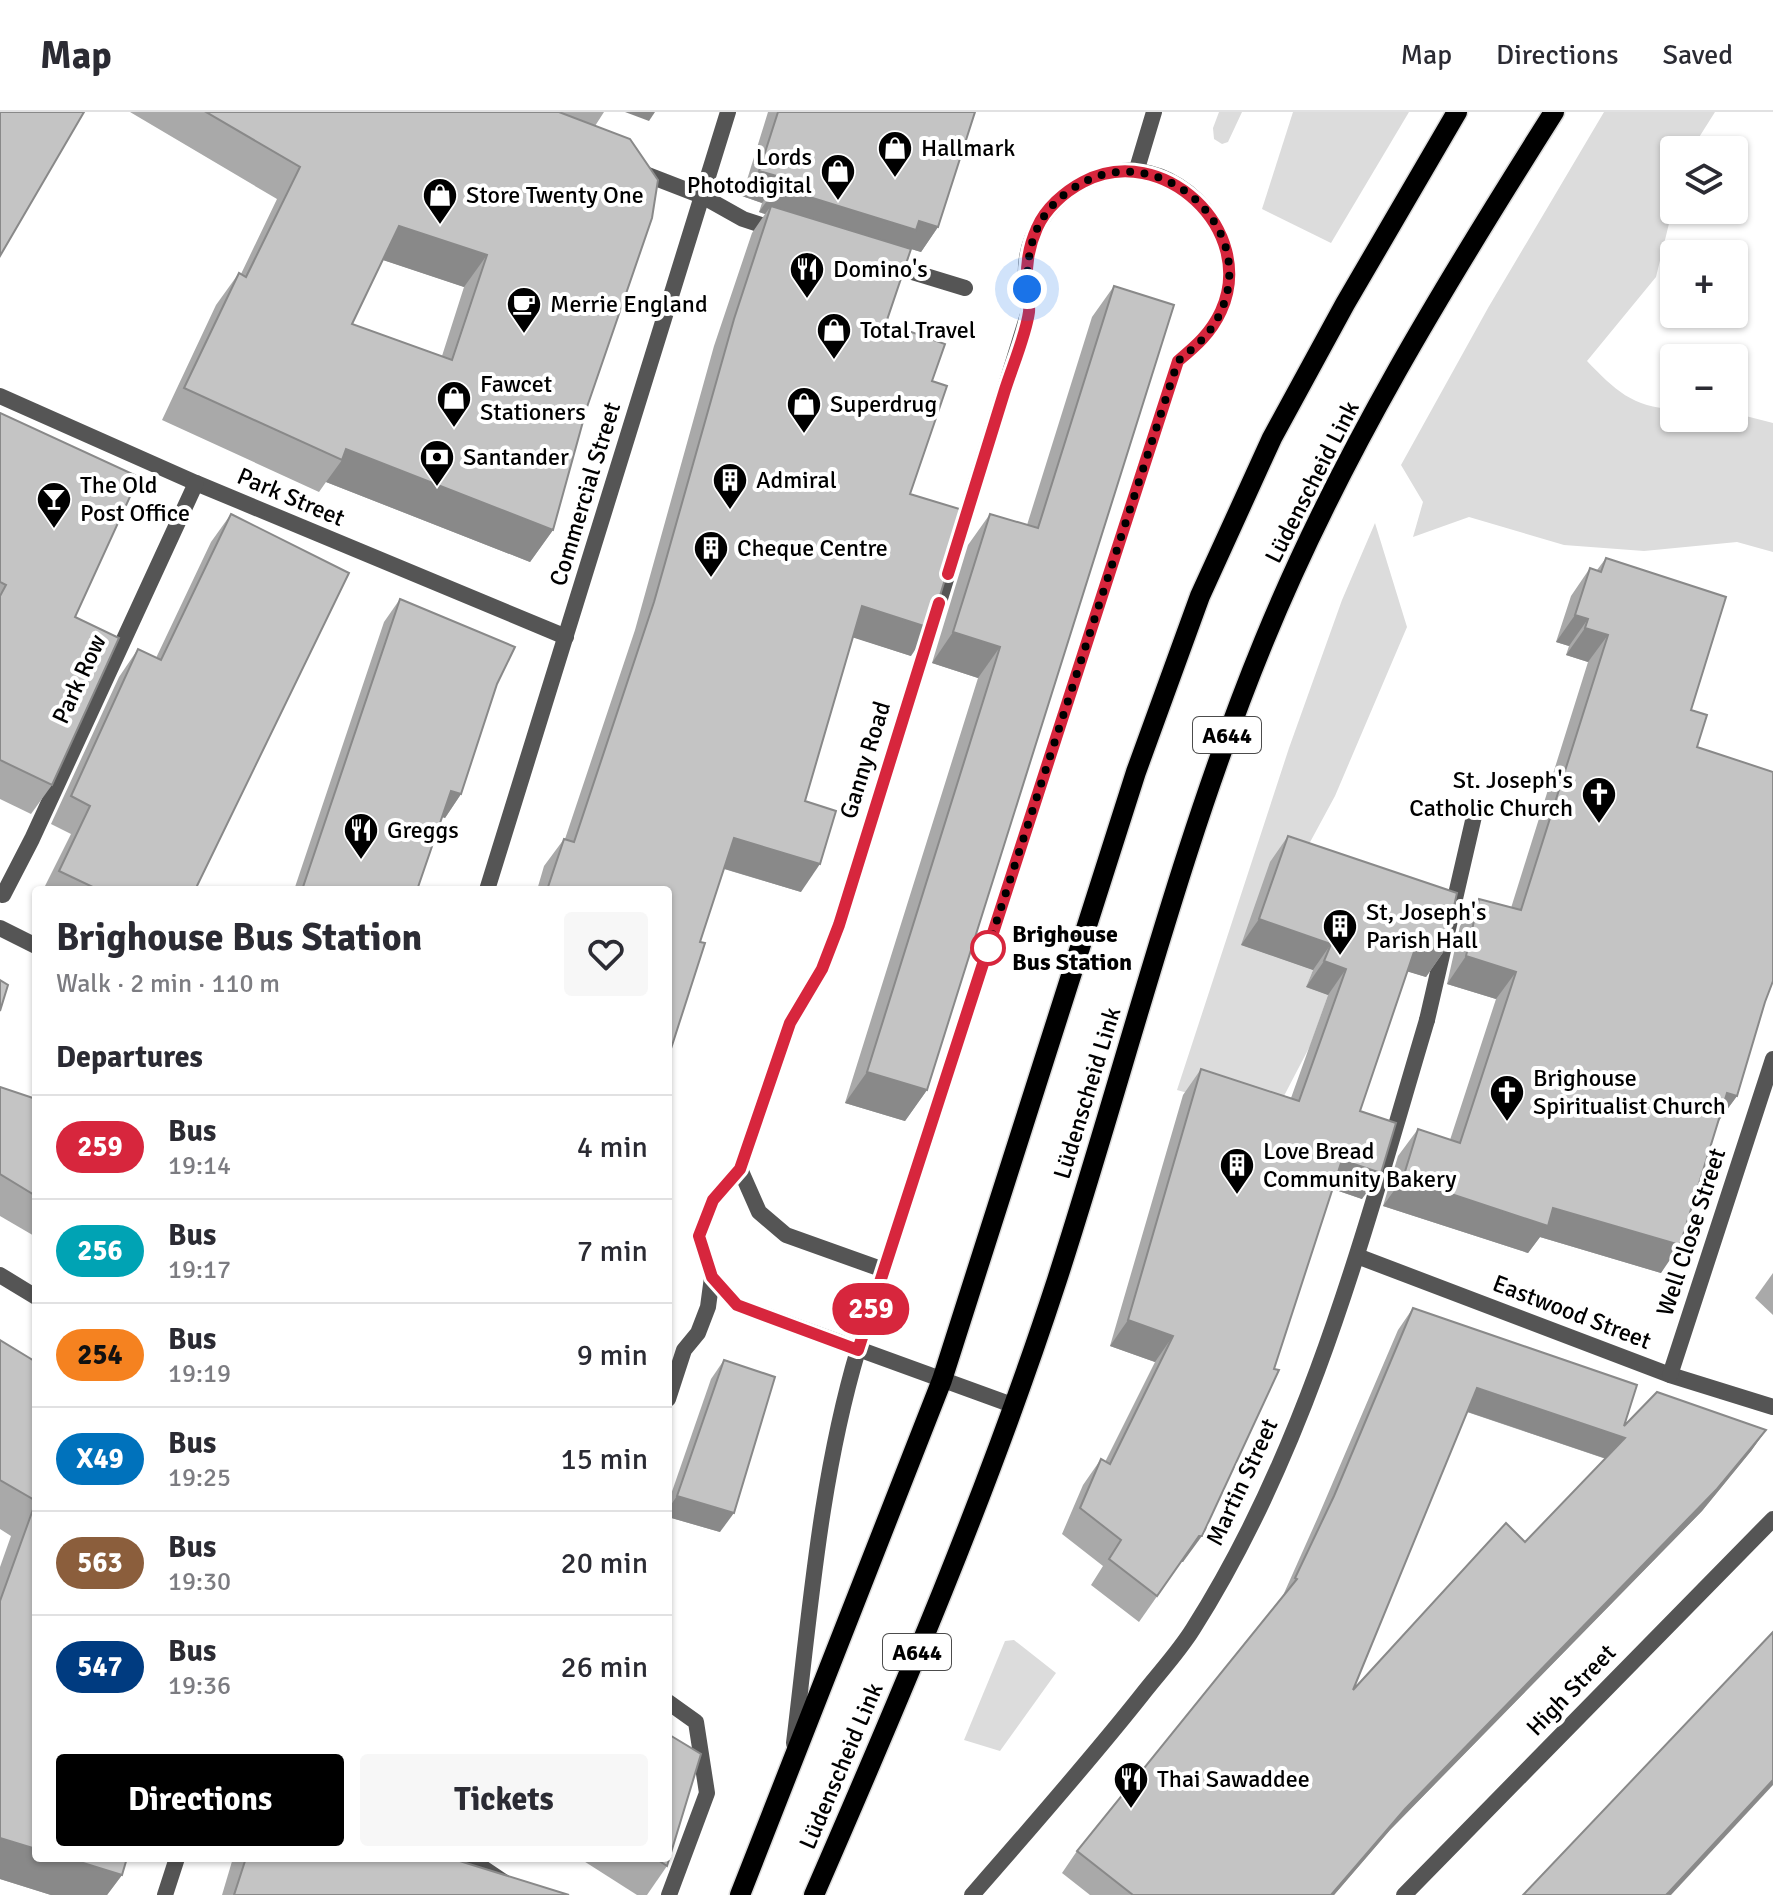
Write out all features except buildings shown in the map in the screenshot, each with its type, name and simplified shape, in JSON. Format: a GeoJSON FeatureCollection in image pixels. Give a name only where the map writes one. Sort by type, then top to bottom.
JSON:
{"type":"FeatureCollection","features":[{"type":"Feature","properties":{"kind":"main road","name":"Lüdenscheid Link"},"geometry":{"type":"LineString","coordinates":[[740,1895],[942,1380],[1136,772],[1200,596],[1272,438],[1345,304],[1457,112]]}},
{"type":"Feature","properties":{"kind":"main road","name":"Lüdenscheid Link"},"geometry":{"type":"LineString","coordinates":[[814,1895],[896,1706],[1015,1406],[1057,1280],[1208,786],[1265,637],[1336,484],[1400,367],[1554,112]]}},
{"type":"Feature","properties":{"kind":"street","name":"Commercial Street"},"geometry":{"type":"LineString","coordinates":[[488,886],[728,112]]}},
{"type":"Feature","properties":{"kind":"street"},"geometry":{"type":"LineString","coordinates":[[791,1769],[822,1509],[845,1394],[1178,361],[1204,339],[1222,310],[1229,276],[1224,241],[1208,211],[1182,188],[1150,174],[1136,172],[1154,112]]}},
{"type":"Feature","properties":{"kind":"street"},"geometry":{"type":"LineString","coordinates":[[630,169],[702,196],[743,219],[787,233]]}},
{"type":"Feature","properties":{"kind":"street","name":"Ganny Road"},"geometry":{"type":"LineString","coordinates":[[672,1387],[684,1350],[698,1333],[708,1307],[712,1277],[699,1236],[713,1200],[740,1169],[780,1047],[790,1023],[822,969],[848,895],[1029,311],[1027,256],[1038,226],[1057,199],[1084,181],[1116,172],[1136,172]]}},
{"type":"Feature","properties":{"kind":"street"},"geometry":{"type":"LineString","coordinates":[[861,256],[965,288]]}},
{"type":"Feature","properties":{"kind":"street","name":"Park Street"},"geometry":{"type":"LineString","coordinates":[[0,396],[196,483],[566,637]]}},
{"type":"Feature","properties":{"kind":"street","name":"Park Row"},"geometry":{"type":"LineString","coordinates":[[3,895],[32,839],[196,483]]}},
{"type":"Feature","properties":{"kind":"street","name":"Martin Street"},"geometry":{"type":"LineString","coordinates":[[972,1895],[1114,1730],[1191,1632],[1235,1557],[1272,1482],[1304,1406],[1357,1256],[1427,1020],[1475,812]]}},
{"type":"Feature","properties":{"kind":"street"},"geometry":{"type":"LineString","coordinates":[[0,928],[32,944]]}},
{"type":"Feature","properties":{"kind":"street","name":"Well Close Street"},"geometry":{"type":"LineString","coordinates":[[1670,1375],[1773,1059]]}},
{"type":"Feature","properties":{"kind":"street"},"geometry":{"type":"LineString","coordinates":[[740,1169],[759,1212],[786,1235],[884,1270]]}},
{"type":"Feature","properties":{"kind":"street","name":"Eastwood Street"},"geometry":{"type":"LineString","coordinates":[[1357,1256],[1670,1375],[1773,1407]]}},
{"type":"Feature","properties":{"kind":"street"},"geometry":{"type":"LineString","coordinates":[[0,1275],[32,1295]]}},
{"type":"Feature","properties":{"kind":"street"},"geometry":{"type":"LineString","coordinates":[[712,1277],[737,1305],[1015,1406]]}},
{"type":"Feature","properties":{"kind":"street","name":"High Street"},"geometry":{"type":"LineString","coordinates":[[1404,1895],[1773,1519]]}},
{"type":"Feature","properties":{"kind":"street"},"geometry":{"type":"LineString","coordinates":[[669,1895],[707,1793],[696,1722],[672,1705]]}},
{"type":"Feature","properties":{"kind":"street"},"geometry":{"type":"LineString","coordinates":[[165,1895],[176,1862]]}},
{"type":"Feature","properties":{"kind":"street"},"geometry":{"type":"LineString","coordinates":[[474,1862],[523,1895]]}},
{"type":"Feature","properties":{"kind":"shaded area"},"geometry":{"type":"Polygon","coordinates":[[[1219,112],[1242,112],[1228,142],[1222,144],[1214,139],[1213,128],[1219,112]]]}},
{"type":"Feature","properties":{"kind":"shaded area"},"geometry":{"type":"Polygon","coordinates":[[[1293,112],[1409,112],[1331,243],[1262,209],[1293,112]]]}},
{"type":"Feature","properties":{"kind":"shaded area"},"geometry":{"type":"Polygon","coordinates":[[[1604,112],[1715,112],[1700,136],[1660,136],[1660,224],[1669,224],[1665,240],[1660,240],[1656,277],[1587,361],[1625,395],[1660,408],[1660,432],[1748,432],[1748,417],[1773,423],[1773,552],[1737,542],[1644,551],[1564,545],[1469,517],[1413,537],[1423,502],[1401,465],[1488,308],[1604,112]]]}},
{"type":"Feature","properties":{"kind":"shaded area"},"geometry":{"type":"Polygon","coordinates":[[[1375,523],[1407,627],[1335,796],[1295,870],[1241,945],[1313,970],[1306,987],[1328,995],[1310,1046],[1273,1117],[1177,1090],[1289,748],[1342,600],[1375,523]]]}},
{"type":"Feature","properties":{"kind":"shaded area"},"geometry":{"type":"Polygon","coordinates":[[[1014,1640],[1056,1673],[1000,1751],[964,1740],[1005,1641],[1014,1640]]]}},
{"type":"Feature","properties":{"kind":"bus line","name":"259"},"geometry":{"type":"LineString","coordinates":[[939,603],[839,925],[822,969],[790,1023],[740,1169],[713,1200],[699,1236],[712,1277],[737,1305],[858,1350],[1178,361],[1204,339],[1222,310],[1229,276],[1224,241],[1208,211],[1182,188],[1150,174],[1116,172],[1084,181],[1057,199],[1038,226],[1027,256],[1029,311],[948,574]]}},
{"type":"Feature","properties":{"kind":"place","name":"Hallmark"},"geometry":{"type":"Point","coordinates":[895,179]}},
{"type":"Feature","properties":{"kind":"place","name":"Lords Photodigital"},"geometry":{"type":"Point","coordinates":[838,202]}},
{"type":"Feature","properties":{"kind":"place","name":"Store Twenty One"},"geometry":{"type":"Point","coordinates":[440,226]}},
{"type":"Feature","properties":{"kind":"place","name":"Domino's"},"geometry":{"type":"Point","coordinates":[807,300]}},
{"type":"Feature","properties":{"kind":"place","name":"Merrie England"},"geometry":{"type":"Point","coordinates":[524,335]}},
{"type":"Feature","properties":{"kind":"place","name":"Total Travel"},"geometry":{"type":"Point","coordinates":[834,361]}},
{"type":"Feature","properties":{"kind":"place","name":"Fawcet Stationers"},"geometry":{"type":"Point","coordinates":[454,429]}},
{"type":"Feature","properties":{"kind":"place","name":"Superdrug"},"geometry":{"type":"Point","coordinates":[804,435]}},
{"type":"Feature","properties":{"kind":"place","name":"Santander"},"geometry":{"type":"Point","coordinates":[437,488]}},
{"type":"Feature","properties":{"kind":"place","name":"Admiral"},"geometry":{"type":"Point","coordinates":[730,511]}},
{"type":"Feature","properties":{"kind":"place","name":"The Old Post Office"},"geometry":{"type":"Point","coordinates":[54,530]}},
{"type":"Feature","properties":{"kind":"place","name":"Cheque Centre"},"geometry":{"type":"Point","coordinates":[711,579]}},
{"type":"Feature","properties":{"kind":"place","name":"St. Joseph's Catholic Church"},"geometry":{"type":"Point","coordinates":[1599,825]}},
{"type":"Feature","properties":{"kind":"place","name":"Greggs"},"geometry":{"type":"Point","coordinates":[361,861]}},
{"type":"Feature","properties":{"kind":"place","name":"Brighouse Bus Station"},"geometry":{"type":"Point","coordinates":[988,948]}},
{"type":"Feature","properties":{"kind":"place","name":"St, Joseph's Parish Hall"},"geometry":{"type":"Point","coordinates":[1340,957]}},
{"type":"Feature","properties":{"kind":"place","name":"Brighouse Spiritualist Church"},"geometry":{"type":"Point","coordinates":[1507,1123]}},
{"type":"Feature","properties":{"kind":"place","name":"Love Bread Community Bakery"},"geometry":{"type":"Point","coordinates":[1237,1196]}},
{"type":"Feature","properties":{"kind":"place","name":"Thai Sawaddee"},"geometry":{"type":"Point","coordinates":[1131,1810]}},
{"type":"Feature","properties":{"kind":"route"},"geometry":{"type":"LineString","coordinates":[[988,948],[1178,361],[1204,339],[1222,310],[1229,276],[1224,241],[1208,211],[1182,188],[1150,174],[1116,172],[1084,181],[1057,199],[1038,226],[1027,256],[1027,289]]}}]}
